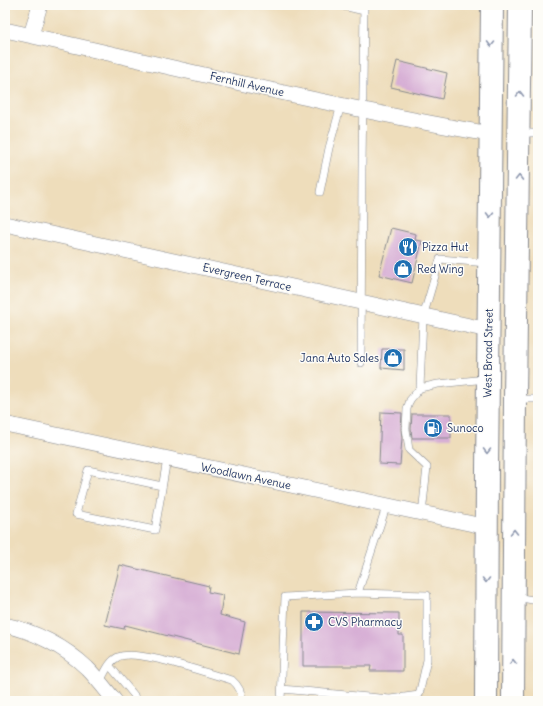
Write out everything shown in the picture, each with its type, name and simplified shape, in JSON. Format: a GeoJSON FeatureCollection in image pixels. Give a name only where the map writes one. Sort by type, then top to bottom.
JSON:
{"type":"FeatureCollection","features":[{"type":"Feature","properties":{"kind":"main road","name":"West Broad Street"},"geometry":{"type":"LineString","coordinates":[[486,701],[492,5]]}},
{"type":"Feature","properties":{"kind":"main road"},"geometry":{"type":"LineString","coordinates":[[513,701],[516,357],[529,133],[520,5]]}},
{"type":"Feature","properties":{"kind":"main road"},"geometry":{"type":"LineString","coordinates":[[490,134],[501,152],[504,175],[503,331],[516,357]]}},
{"type":"Feature","properties":{"kind":"street"},"geometry":{"type":"LineString","coordinates":[[31,35],[40,5]]}},
{"type":"Feature","properties":{"kind":"street","name":"Fernhill Avenue"},"geometry":{"type":"LineString","coordinates":[[5,30],[341,105],[490,134]]}},
{"type":"Feature","properties":{"kind":"street","name":"Evergreen Terrace"},"geometry":{"type":"LineString","coordinates":[[5,224],[423,317],[488,330]]}},
{"type":"Feature","properties":{"kind":"street","name":"Woodlawn Avenue"},"geometry":{"type":"LineString","coordinates":[[5,424],[386,507],[487,527]]}},
{"type":"Feature","properties":{"kind":"street"},"geometry":{"type":"LineString","coordinates":[[5,625],[51,642],[81,663],[100,682],[115,701]]}},
{"type":"Feature","properties":{"kind":"lane"},"geometry":{"type":"LineString","coordinates":[[339,5],[364,8],[362,109],[362,363]]}},
{"type":"Feature","properties":{"kind":"lane"},"geometry":{"type":"LineString","coordinates":[[320,192],[329,148],[341,105]]}},
{"type":"Feature","properties":{"kind":"lane"},"geometry":{"type":"LineString","coordinates":[[422,514],[427,467],[409,450],[406,429],[407,409],[410,400],[420,388],[423,317],[440,258],[489,264]]}},
{"type":"Feature","properties":{"kind":"lane"},"geometry":{"type":"LineString","coordinates":[[420,388],[438,384],[488,379]]}},
{"type":"Feature","properties":{"kind":"lane"},"geometry":{"type":"LineString","coordinates":[[515,399],[538,399]]}},
{"type":"Feature","properties":{"kind":"lane"},"geometry":{"type":"LineString","coordinates":[[162,486],[88,470],[76,514],[154,530],[167,459]]}},
{"type":"Feature","properties":{"kind":"lane"},"geometry":{"type":"LineString","coordinates":[[358,593],[386,507]]}},
{"type":"Feature","properties":{"kind":"lane"},"geometry":{"type":"LineString","coordinates":[[281,701],[285,597],[358,593],[427,595],[428,660],[419,695],[390,700],[282,689]]}},
{"type":"Feature","properties":{"kind":"lane"},"geometry":{"type":"LineString","coordinates":[[514,597],[538,600]]}},
{"type":"Feature","properties":{"kind":"lane"},"geometry":{"type":"LineString","coordinates":[[100,682],[109,665],[116,658],[128,654],[145,656],[232,680],[237,685],[242,696],[242,701]]}},
{"type":"Feature","properties":{"kind":"lane"},"geometry":{"type":"LineString","coordinates":[[109,665],[134,695],[136,701]]}},
{"type":"Feature","properties":{"kind":"building"},"geometry":{"type":"Polygon","coordinates":[[[397,61],[447,73],[442,99],[391,87],[397,61]]]}},
{"type":"Feature","properties":{"kind":"building"},"geometry":{"type":"Polygon","coordinates":[[[391,228],[416,234],[415,240],[422,241],[412,283],[379,275],[391,228]]]}},
{"type":"Feature","properties":{"kind":"building","name":"Jana Auto Sales"},"geometry":{"type":"Polygon","coordinates":[[[382,349],[404,349],[404,370],[381,368],[382,349]]]}},
{"type":"Feature","properties":{"kind":"building"},"geometry":{"type":"Polygon","coordinates":[[[381,412],[402,413],[400,465],[379,464],[381,412]]]}},
{"type":"Feature","properties":{"kind":"building"},"geometry":{"type":"Polygon","coordinates":[[[412,414],[451,414],[451,438],[412,438],[412,414]]]}},
{"type":"Feature","properties":{"kind":"building"},"geometry":{"type":"Polygon","coordinates":[[[120,565],[209,586],[208,592],[223,595],[220,615],[245,622],[239,654],[125,625],[124,629],[105,625],[120,565]]]}},
{"type":"Feature","properties":{"kind":"building","name":"CVS Pharmacy"},"geometry":{"type":"Polygon","coordinates":[[[303,612],[399,613],[399,635],[403,635],[403,671],[370,671],[371,666],[303,666],[303,612]]]}},
{"type":"Feature","properties":{"kind":"place","name":"Pizza Hut"},"geometry":{"type":"Point","coordinates":[408,247]}},
{"type":"Feature","properties":{"kind":"place","name":"Red Wing"},"geometry":{"type":"Point","coordinates":[403,269]}},
{"type":"Feature","properties":{"kind":"place","name":"Jana Auto Sales"},"geometry":{"type":"Point","coordinates":[393,358]}},
{"type":"Feature","properties":{"kind":"place","name":"Sunoco"},"geometry":{"type":"Point","coordinates":[433,428]}},
{"type":"Feature","properties":{"kind":"place","name":"CVS Pharmacy"},"geometry":{"type":"Point","coordinates":[314,622]}}]}
